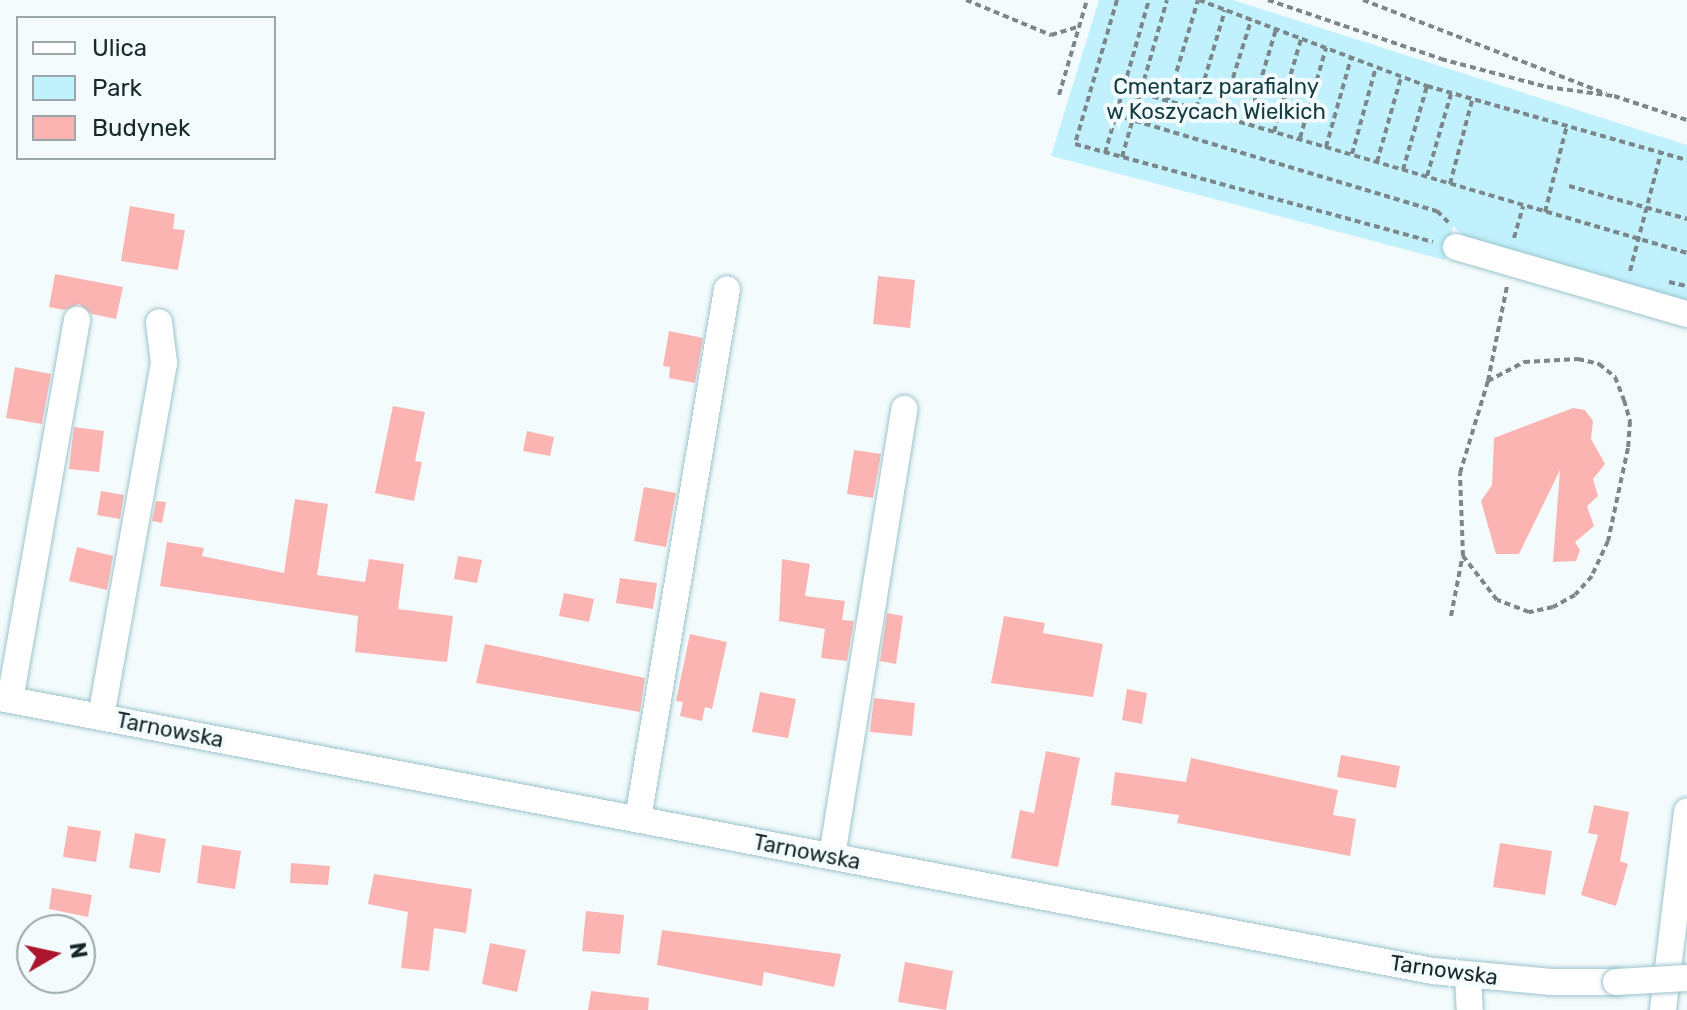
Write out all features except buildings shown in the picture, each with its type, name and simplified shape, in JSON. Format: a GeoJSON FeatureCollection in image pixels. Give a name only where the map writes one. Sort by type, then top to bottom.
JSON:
{"type":"FeatureCollection","features":[{"type":"Feature","properties":{"kind":"street"},"geometry":{"type":"LineString","coordinates":[[1462,249],[1511,258],[1687,314]]}},
{"type":"Feature","properties":{"kind":"street"},"geometry":{"type":"LineString","coordinates":[[638,819],[727,289]]}},
{"type":"Feature","properties":{"kind":"street"},"geometry":{"type":"LineString","coordinates":[[5,699],[77,320]]}},
{"type":"Feature","properties":{"kind":"street"},"geometry":{"type":"LineString","coordinates":[[101,717],[164,363],[159,322]]}},
{"type":"Feature","properties":{"kind":"street"},"geometry":{"type":"LineString","coordinates":[[832,856],[904,409]]}},
{"type":"Feature","properties":{"kind":"street","name":"Tarnowska"},"geometry":{"type":"LineString","coordinates":[[5,699],[832,856],[1139,918],[1468,976],[1616,982],[1687,978]]}},
{"type":"Feature","properties":{"kind":"street"},"geometry":{"type":"LineString","coordinates":[[1663,1010],[1687,811]]}},
{"type":"Feature","properties":{"kind":"street"},"geometry":{"type":"LineString","coordinates":[[1468,976],[1470,1010]]}},
{"type":"Feature","properties":{"kind":"path"},"geometry":{"type":"LineString","coordinates":[[966,0],[1051,35],[1078,27]]}},
{"type":"Feature","properties":{"kind":"path"},"geometry":{"type":"LineString","coordinates":[[1059,95],[1087,0]]}},
{"type":"Feature","properties":{"kind":"path"},"geometry":{"type":"LineString","coordinates":[[1117,0],[1075,144],[1462,249]]}},
{"type":"Feature","properties":{"kind":"path"},"geometry":{"type":"LineString","coordinates":[[1105,153],[1149,0]]}},
{"type":"Feature","properties":{"kind":"path"},"geometry":{"type":"LineString","coordinates":[[1122,157],[1167,0]]}},
{"type":"Feature","properties":{"kind":"path"},"geometry":{"type":"LineString","coordinates":[[1168,100],[1198,0],[1472,101],[1687,160]]}},
{"type":"Feature","properties":{"kind":"path"},"geometry":{"type":"LineString","coordinates":[[1268,0],[1441,59],[1547,87],[1614,96]]}},
{"type":"Feature","properties":{"kind":"path"},"geometry":{"type":"LineString","coordinates":[[1363,0],[1614,96],[1687,120]]}},
{"type":"Feature","properties":{"kind":"path"},"geometry":{"type":"LineString","coordinates":[[1196,108],[1225,10]]}},
{"type":"Feature","properties":{"kind":"path"},"geometry":{"type":"LineString","coordinates":[[1221,116],[1251,20]]}},
{"type":"Feature","properties":{"kind":"path"},"geometry":{"type":"LineString","coordinates":[[1248,124],[1276,29]]}},
{"type":"Feature","properties":{"kind":"path"},"geometry":{"type":"LineString","coordinates":[[1274,132],[1301,39]]}},
{"type":"Feature","properties":{"kind":"path"},"geometry":{"type":"LineString","coordinates":[[1300,139],[1326,48]]}},
{"type":"Feature","properties":{"kind":"path"},"geometry":{"type":"LineString","coordinates":[[1326,147],[1351,58]]}},
{"type":"Feature","properties":{"kind":"path"},"geometry":{"type":"LineString","coordinates":[[1352,154],[1376,67]]}},
{"type":"Feature","properties":{"kind":"path"},"geometry":{"type":"LineString","coordinates":[[1377,162],[1401,77]]}},
{"type":"Feature","properties":{"kind":"path"},"geometry":{"type":"LineString","coordinates":[[1403,170],[1427,86]]}},
{"type":"Feature","properties":{"kind":"path"},"geometry":{"type":"LineString","coordinates":[[1124,88],[1687,253]]}},
{"type":"Feature","properties":{"kind":"path"},"geometry":{"type":"LineString","coordinates":[[1427,177],[1451,94]]}},
{"type":"Feature","properties":{"kind":"path"},"geometry":{"type":"LineString","coordinates":[[1450,184],[1472,101]]}},
{"type":"Feature","properties":{"kind":"path"},"geometry":{"type":"LineString","coordinates":[[1116,115],[1437,211],[1462,249]]}},
{"type":"Feature","properties":{"kind":"path"},"geometry":{"type":"LineString","coordinates":[[1544,213],[1567,127]]}},
{"type":"Feature","properties":{"kind":"path"},"geometry":{"type":"LineString","coordinates":[[1642,274],[1627,271],[1661,153]]}},
{"type":"Feature","properties":{"kind":"path"},"geometry":{"type":"LineString","coordinates":[[1569,186],[1687,219]]}},
{"type":"Feature","properties":{"kind":"path"},"geometry":{"type":"LineString","coordinates":[[1451,616],[1463,556],[1460,473],[1488,381],[1523,206]]}},
{"type":"Feature","properties":{"kind":"path"},"geometry":{"type":"LineString","coordinates":[[1657,278],[1687,286]]}},
{"type":"Feature","properties":{"kind":"path"},"geometry":{"type":"LineString","coordinates":[[1463,556],[1497,600],[1520,611],[1553,607],[1575,595],[1592,576],[1608,541],[1628,448],[1630,421],[1624,400],[1615,377],[1599,364],[1568,358],[1524,362],[1488,381]]}},
{"type":"Feature","properties":{"kind":"green space","name":"Cmentarz parafialny w Koszycach Wielkich"},"geometry":{"type":"Polygon","coordinates":[[[1099,0],[1233,0],[1687,145],[1687,303],[1469,240],[1453,226],[1445,260],[1051,156],[1099,0]]]}}]}
